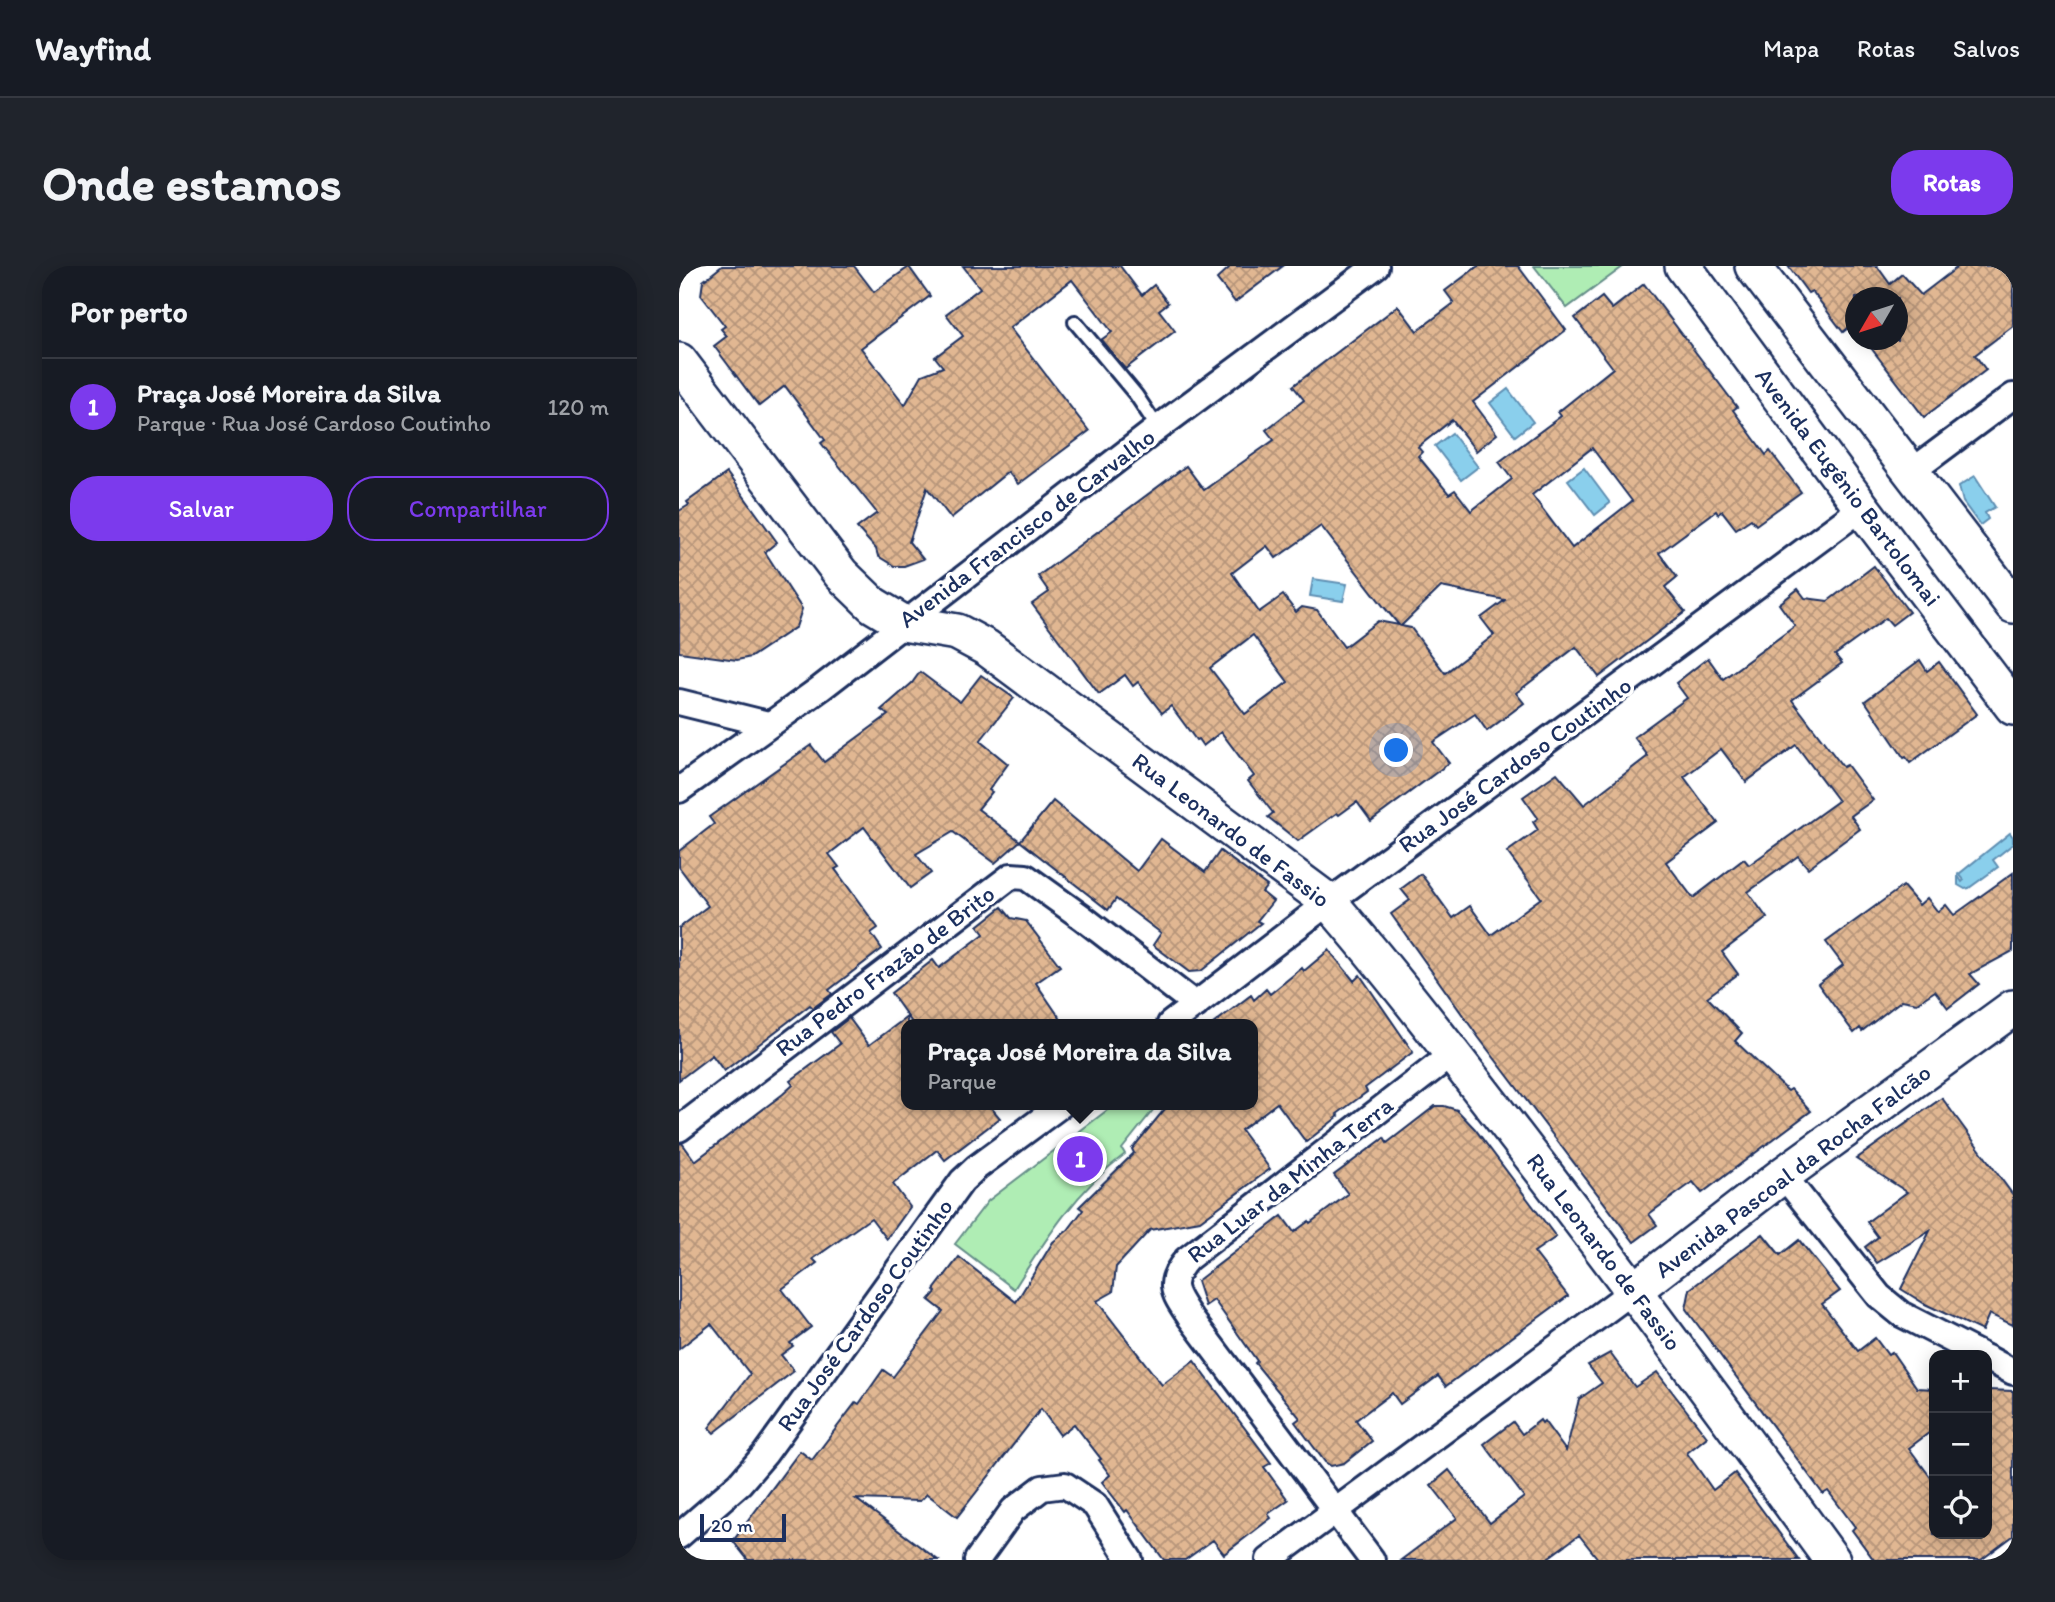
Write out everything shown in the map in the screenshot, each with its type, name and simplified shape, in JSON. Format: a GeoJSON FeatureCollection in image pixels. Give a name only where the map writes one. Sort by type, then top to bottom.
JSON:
{"type":"FeatureCollection","features":[{"type":"Feature","properties":{"kind":"street","name":"Avenida Francisco de Carvalho"},"geometry":{"type":"LineString","coordinates":[[679,790],[821,688],[1158,428],[1376,266]]}},
{"type":"Feature","properties":{"kind":"street","name":"Avenida Eugênio Bartolomai"},"geometry":{"type":"LineString","coordinates":[[1683,266],[2013,707]]}},
{"type":"Feature","properties":{"kind":"street"},"geometry":{"type":"LineString","coordinates":[[1753,266],[2013,605]]}},
{"type":"Feature","properties":{"kind":"street","name":"Rua Leonardo de Fassio"},"geometry":{"type":"LineString","coordinates":[[679,362],[841,574],[873,605],[903,623],[957,632],[987,648],[1329,902],[1367,946],[1635,1290],[1832,1560]]}},
{"type":"Feature","properties":{"kind":"street"},"geometry":{"type":"LineString","coordinates":[[1911,472],[2013,396]]}},
{"type":"Feature","properties":{"kind":"street","name":"Rua José Cardoso Coutinho"},"geometry":{"type":"LineString","coordinates":[[1177,1019],[1329,902],[1862,508]]}},
{"type":"Feature","properties":{"kind":"street"},"geometry":{"type":"LineString","coordinates":[[679,702],[768,724]]}},
{"type":"Feature","properties":{"kind":"street","name":"Rua Pedro Frazão de Brito"},"geometry":{"type":"LineString","coordinates":[[679,1129],[1011,876],[1025,877],[1196,1005]]}},
{"type":"Feature","properties":{"kind":"street","name":"Avenida Pascoal da Rocha Falcão"},"geometry":{"type":"LineString","coordinates":[[1269,1560],[1635,1290],[1783,1175],[2013,1008]]}},
{"type":"Feature","properties":{"kind":"street","name":"Rua Luar da Minha Terra"},"geometry":{"type":"LineString","coordinates":[[1372,1560],[1189,1316],[1175,1296],[1173,1283],[1187,1259],[1452,1054]]}},
{"type":"Feature","properties":{"kind":"street","name":"Rua José Cardoso Coutinho"},"geometry":{"type":"LineString","coordinates":[[679,1536],[740,1483],[765,1454],[962,1181],[1054,1110]]}},
{"type":"Feature","properties":{"kind":"street"},"geometry":{"type":"LineString","coordinates":[[1783,1175],[1879,1296],[1901,1314],[1971,1350]]}},
{"type":"Feature","properties":{"kind":"street"},"geometry":{"type":"LineString","coordinates":[[1992,1361],[2013,1372]]}},
{"type":"Feature","properties":{"kind":"street"},"geometry":{"type":"LineString","coordinates":[[977,1560],[1013,1510],[1042,1488],[1065,1485],[1095,1505],[1130,1560]]}},
{"type":"Feature","properties":{"kind":"lane"},"geometry":{"type":"LineString","coordinates":[[1075,322],[1136,395],[1158,428]]}},
{"type":"Feature","properties":{"kind":"green space"},"geometry":{"type":"Polygon","coordinates":[[[1534,266],[1624,266],[1567,308],[1534,266]]]}},
{"type":"Feature","properties":{"kind":"green space"},"geometry":{"type":"Polygon","coordinates":[[[1107,1110],[1153,1110],[1122,1149],[1125,1154],[1092,1183],[1063,1216],[1014,1289],[955,1244],[988,1201],[1107,1110]]]}},
{"type":"Feature","properties":{"kind":"water"},"geometry":{"type":"Polygon","coordinates":[[[1508,389],[1533,422],[1515,436],[1490,403],[1508,389]]]}},
{"type":"Feature","properties":{"kind":"water"},"geometry":{"type":"Polygon","coordinates":[[[1452,433],[1478,467],[1461,480],[1435,446],[1452,433]]]}},
{"type":"Feature","properties":{"kind":"water"},"geometry":{"type":"Polygon","coordinates":[[[1584,468],[1610,503],[1595,515],[1568,480],[1584,468]]]}},
{"type":"Feature","properties":{"kind":"water"},"geometry":{"type":"Polygon","coordinates":[[[1975,476],[1995,507],[1985,513],[1988,519],[1980,525],[1963,502],[1959,486],[1975,476]]]}},
{"type":"Feature","properties":{"kind":"water"},"geometry":{"type":"Polygon","coordinates":[[[1313,579],[1347,584],[1343,601],[1310,596],[1313,579]]]}},
{"type":"Feature","properties":{"kind":"water"},"geometry":{"type":"Polygon","coordinates":[[[2010,833],[2013,844],[1993,860],[1998,867],[1969,888],[1958,885],[1958,876],[1962,882],[1964,880],[1959,874],[2010,833]]]}},
{"type":"Feature","properties":{"kind":"building"},"geometry":{"type":"Polygon","coordinates":[[[722,266],[854,266],[874,292],[909,267],[930,296],[861,348],[905,405],[922,375],[943,367],[935,357],[963,336],[946,314],[980,288],[963,266],[1120,266],[1142,295],[1154,285],[1168,303],[1159,310],[1175,331],[1125,369],[1101,340],[1112,332],[1072,280],[1010,328],[1089,431],[1018,484],[1008,472],[951,518],[927,488],[909,542],[923,559],[904,566],[894,566],[878,556],[876,549],[857,528],[877,513],[821,443],[825,440],[785,386],[759,406],[714,346],[727,336],[721,329],[725,326],[701,295],[703,281],[722,266]]]}},
{"type":"Feature","properties":{"kind":"building"},"geometry":{"type":"Polygon","coordinates":[[[1231,266],[1283,266],[1235,302],[1217,279],[1231,266]]]}},
{"type":"Feature","properties":{"kind":"building"},"geometry":{"type":"Polygon","coordinates":[[[1478,266],[1518,266],[1566,330],[1473,402],[1497,434],[1476,451],[1452,420],[1418,447],[1422,452],[1418,456],[1449,494],[1455,490],[1471,511],[1512,479],[1499,462],[1561,416],[1558,412],[1613,368],[1575,318],[1602,297],[1612,309],[1644,284],[1737,407],[1733,410],[1766,455],[1770,451],[1801,492],[1756,525],[1751,519],[1736,529],[1722,511],[1718,514],[1716,511],[1659,553],[1677,577],[1665,587],[1685,612],[1599,677],[1576,647],[1516,693],[1524,703],[1487,731],[1475,714],[1433,742],[1449,763],[1371,821],[1357,802],[1298,841],[1268,817],[1273,813],[1248,781],[1254,776],[1221,732],[1203,746],[1171,706],[1162,713],[1138,682],[1133,686],[1125,675],[1099,694],[1032,604],[1049,592],[1038,576],[1186,466],[1204,490],[1274,440],[1266,430],[1304,400],[1293,386],[1398,306],[1417,331],[1454,303],[1445,291],[1478,266]],[[1592,448],[1532,495],[1572,548],[1632,501],[1592,448]],[[1321,526],[1276,558],[1267,546],[1232,573],[1259,612],[1283,595],[1296,612],[1302,607],[1317,610],[1344,647],[1378,621],[1399,625],[1321,526]],[[1441,587],[1401,626],[1411,628],[1445,673],[1494,635],[1481,618],[1505,600],[1441,587]],[[1253,635],[1210,668],[1245,714],[1288,682],[1253,635]]]}},
{"type":"Feature","properties":{"kind":"building"},"geometry":{"type":"Polygon","coordinates":[[[1788,266],[1877,266],[1890,284],[1902,274],[1921,295],[1959,266],[2013,266],[2013,326],[1975,355],[1986,370],[1924,417],[1873,350],[1908,350],[1908,287],[1845,287],[1843,332],[1812,291],[1808,293],[1788,266]]]}},
{"type":"Feature","properties":{"kind":"building"},"geometry":{"type":"Polygon","coordinates":[[[727,473],[777,542],[765,552],[802,609],[796,627],[751,657],[737,660],[679,652],[679,511],[727,473]]]}},
{"type":"Feature","properties":{"kind":"building"},"geometry":{"type":"Polygon","coordinates":[[[1874,566],[1909,612],[1892,625],[1886,618],[1835,655],[1842,663],[1792,700],[1843,767],[1847,765],[1873,800],[1851,816],[1860,829],[1808,868],[1798,856],[1748,892],[1767,918],[1722,952],[1738,974],[1707,997],[1742,1033],[1735,1041],[1788,1091],[1791,1089],[1811,1111],[1702,1193],[1693,1182],[1649,1214],[1657,1225],[1634,1242],[1479,1038],[1391,914],[1410,900],[1401,889],[1421,874],[1453,918],[1470,906],[1491,935],[1541,898],[1507,852],[1538,830],[1533,822],[1538,818],[1523,797],[1557,773],[1584,805],[1648,756],[1634,737],[1687,698],[1676,683],[1708,658],[1723,679],[1795,626],[1779,604],[1798,589],[1805,598],[1828,601],[1874,566]],[[1796,745],[1746,782],[1721,749],[1684,777],[1718,823],[1666,862],[1693,898],[1744,859],[1749,865],[1838,801],[1796,745]]]}},
{"type":"Feature","properties":{"kind":"building"},"geometry":{"type":"Polygon","coordinates":[[[1920,660],[1927,671],[1939,662],[1977,714],[1910,763],[1865,701],[1920,660]]]}},
{"type":"Feature","properties":{"kind":"building"},"geometry":{"type":"Polygon","coordinates":[[[920,672],[960,702],[981,675],[1014,698],[980,741],[1008,764],[989,790],[992,792],[978,809],[1020,841],[995,863],[953,832],[916,854],[931,873],[910,888],[864,827],[829,854],[839,867],[835,869],[878,928],[871,933],[882,949],[829,990],[832,994],[813,1008],[810,1005],[724,1071],[712,1055],[679,1080],[679,928],[708,906],[679,867],[679,851],[714,824],[709,817],[811,745],[824,762],[888,715],[881,710],[912,683],[920,672]]]}},
{"type":"Feature","properties":{"kind":"building"},"geometry":{"type":"Polygon","coordinates":[[[1053,801],[1137,871],[1161,839],[1205,872],[1220,851],[1267,886],[1262,892],[1273,901],[1257,921],[1261,923],[1201,971],[1189,972],[1153,945],[1161,933],[1116,899],[1108,910],[1020,841],[1053,801]]]}},
{"type":"Feature","properties":{"kind":"building"},"geometry":{"type":"Polygon","coordinates":[[[2013,873],[2013,951],[1970,974],[1979,984],[1948,1008],[1935,991],[1917,1003],[1902,1000],[1862,1031],[1860,1028],[1854,1033],[1818,984],[1843,965],[1826,942],[1903,886],[1919,905],[1927,898],[1938,912],[1946,905],[1954,915],[2013,873]]]}},
{"type":"Feature","properties":{"kind":"building"},"geometry":{"type":"Polygon","coordinates":[[[1002,907],[1011,918],[1026,921],[1060,966],[1036,983],[1061,1019],[909,1019],[891,993],[933,960],[939,968],[984,934],[978,926],[1002,907]]]}},
{"type":"Feature","properties":{"kind":"building"},"geometry":{"type":"Polygon","coordinates":[[[1329,950],[1354,981],[1360,975],[1413,1052],[1365,1088],[1367,1092],[1306,1142],[1277,1103],[1241,1130],[1270,1169],[1200,1221],[1150,1230],[1116,1267],[1113,1292],[1097,1301],[1162,1385],[1194,1361],[1271,1463],[1264,1467],[1288,1500],[1268,1514],[1271,1518],[1224,1554],[1213,1540],[1185,1560],[1164,1560],[1127,1510],[1125,1512],[1102,1482],[1110,1475],[1074,1424],[1060,1435],[1041,1409],[957,1517],[927,1494],[920,1501],[856,1499],[938,1560],[748,1560],[733,1541],[800,1451],[812,1460],[856,1402],[859,1404],[883,1370],[893,1377],[943,1311],[929,1300],[959,1257],[1016,1302],[1053,1242],[1068,1230],[1083,1210],[1079,1207],[1134,1153],[1132,1149],[1164,1110],[1258,1110],[1258,1019],[1220,1019],[1251,995],[1254,1000],[1266,989],[1270,994],[1302,968],[1304,971],[1329,950]]]}},
{"type":"Feature","properties":{"kind":"building"},"geometry":{"type":"Polygon","coordinates":[[[849,1018],[869,1045],[901,1021],[901,1110],[993,1110],[1000,1118],[945,1160],[937,1150],[893,1184],[910,1207],[887,1239],[871,1218],[813,1259],[817,1263],[782,1289],[811,1327],[790,1343],[793,1346],[781,1355],[794,1371],[714,1433],[709,1428],[750,1374],[711,1324],[679,1349],[679,1144],[682,1143],[695,1161],[783,1094],[793,1085],[790,1081],[840,1044],[831,1032],[849,1018]]]}},
{"type":"Feature","properties":{"kind":"building"},"geometry":{"type":"Polygon","coordinates":[[[1942,1098],[2013,1195],[2013,1325],[1989,1314],[1982,1331],[1925,1304],[1901,1289],[1930,1231],[1877,1263],[1865,1247],[1878,1237],[1867,1222],[1907,1192],[1856,1159],[1942,1098]]]}},
{"type":"Feature","properties":{"kind":"building"},"geometry":{"type":"Polygon","coordinates":[[[1435,1106],[1457,1110],[1475,1129],[1556,1237],[1534,1252],[1568,1296],[1446,1386],[1438,1376],[1400,1404],[1392,1393],[1356,1420],[1372,1441],[1344,1463],[1331,1466],[1325,1462],[1295,1422],[1300,1418],[1255,1363],[1257,1361],[1214,1300],[1205,1306],[1197,1281],[1282,1216],[1294,1232],[1309,1221],[1310,1223],[1348,1194],[1334,1175],[1384,1138],[1387,1143],[1435,1106]]]}},
{"type":"Feature","properties":{"kind":"building"},"geometry":{"type":"Polygon","coordinates":[[[1763,1234],[1780,1255],[1799,1240],[1840,1291],[1822,1304],[1858,1351],[1875,1338],[1888,1355],[1892,1352],[1917,1388],[1929,1389],[1929,1433],[1909,1448],[1929,1475],[1929,1539],[1992,1539],[1992,1390],[2013,1391],[2013,1536],[1981,1560],[1874,1560],[1852,1530],[1855,1527],[1828,1491],[1823,1494],[1686,1309],[1690,1289],[1763,1234]]]}},
{"type":"Feature","properties":{"kind":"building"},"geometry":{"type":"Polygon","coordinates":[[[1610,1353],[1635,1387],[1657,1372],[1707,1437],[1687,1453],[1713,1490],[1735,1473],[1799,1560],[1599,1560],[1579,1535],[1545,1560],[1401,1560],[1457,1518],[1431,1485],[1449,1470],[1490,1523],[1524,1497],[1484,1444],[1513,1422],[1522,1434],[1540,1420],[1542,1423],[1544,1421],[1566,1451],[1579,1399],[1602,1383],[1588,1365],[1610,1353]]]}},
{"type":"Feature","properties":{"kind":"place","name":"Praça José Moreira da Silva"},"geometry":{"type":"Point","coordinates":[1080,1159]}}]}
